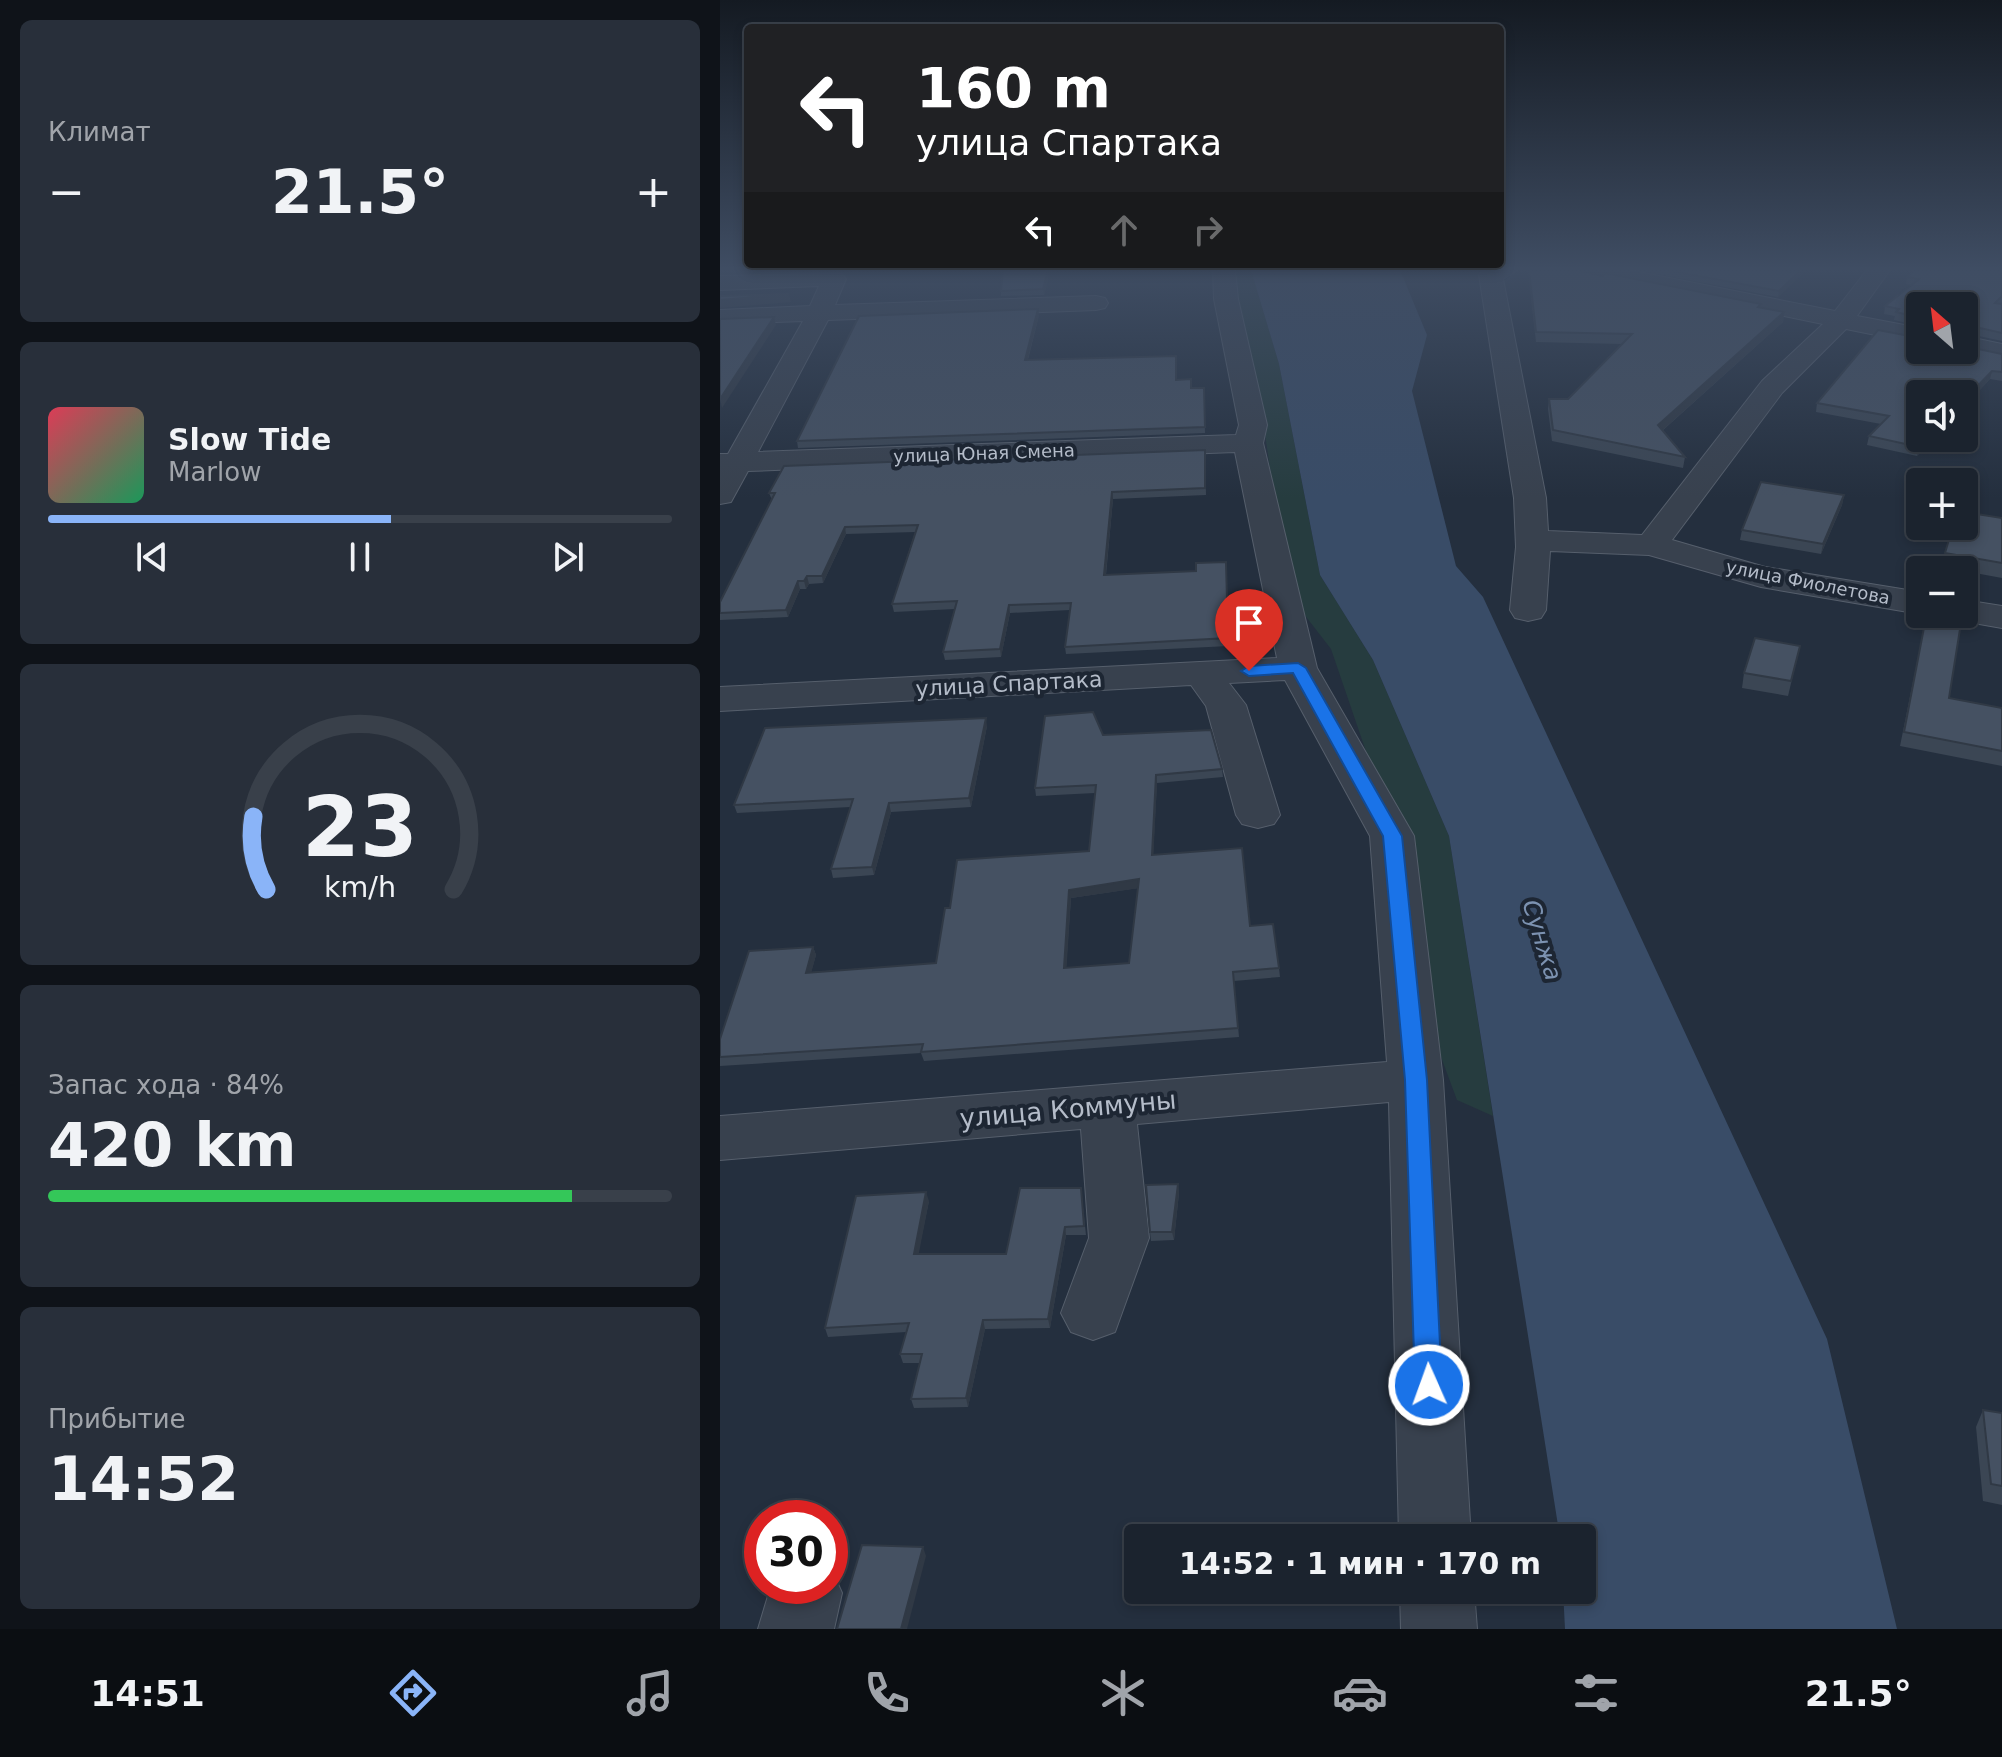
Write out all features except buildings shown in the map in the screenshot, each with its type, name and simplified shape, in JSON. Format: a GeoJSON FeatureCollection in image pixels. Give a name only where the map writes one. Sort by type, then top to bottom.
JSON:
{"type":"FeatureCollection","features":[{"type":"Feature","properties":{"kind":"street"},"geometry":{"type":"LineString","coordinates":[[720,495],[729,463],[800,346]]}},
{"type":"Feature","properties":{"kind":"street"},"geometry":{"type":"LineString","coordinates":[[1236,346],[1253,425],[1248,443],[1298,668],[1392,836],[1416,1080],[1434,1524]]}},
{"type":"Feature","properties":{"kind":"street"},"geometry":{"type":"LineString","coordinates":[[1503,346],[1527,482],[1532,540],[1528,610]]}},
{"type":"Feature","properties":{"kind":"street"},"geometry":{"type":"LineString","coordinates":[[1651,545],[1772,387],[1814,346]]}},
{"type":"Feature","properties":{"kind":"street"},"geometry":{"type":"LineString","coordinates":[[1978,347],[2002,352]]}},
{"type":"Feature","properties":{"kind":"street","name":"улица Юная Смена"},"geometry":{"type":"LineString","coordinates":[[729,463],[1248,443]]}},
{"type":"Feature","properties":{"kind":"street","name":"улица Фиолетова"},"geometry":{"type":"LineString","coordinates":[[1532,540],[1651,545],[1761,577],[1906,601]]}},
{"type":"Feature","properties":{"kind":"street"},"geometry":{"type":"LineString","coordinates":[[1978,613],[2002,617]]}},
{"type":"Feature","properties":{"kind":"street","name":"улица Спартака"},"geometry":{"type":"LineString","coordinates":[[720,699],[1298,668]]}},
{"type":"Feature","properties":{"kind":"street"},"geometry":{"type":"LineString","coordinates":[[1201,673],[1226,705],[1258,815]]}},
{"type":"Feature","properties":{"kind":"street","name":"улица Коммуны"},"geometry":{"type":"LineString","coordinates":[[720,1138],[1416,1080]]}},
{"type":"Feature","properties":{"kind":"street"},"geometry":{"type":"LineString","coordinates":[[1093,1313],[1119,1238],[1107,1106]]}},
{"type":"Feature","properties":{"kind":"street"},"geometry":{"type":"LineString","coordinates":[[1438,1604],[1439,1629]]}},
{"type":"Feature","properties":{"kind":"green space"},"geometry":{"type":"Polygon","coordinates":[[[1247,346],[1274,346],[1320,575],[1373,660],[1449,836],[1493,1116],[1457,1100],[1425,1014],[1371,766],[1331,649],[1293,600],[1284,565],[1264,427],[1247,346]]]}},
{"type":"Feature","properties":{"kind":"water","name":"Сунжа"},"geometry":{"type":"Polygon","coordinates":[[[1274,346],[1424,346],[1412,391],[1456,566],[1483,597],[1827,1339],[1897,1629],[1565,1629],[1564,1604],[1596,1604],[1596,1524],[1558,1524],[1449,836],[1373,660],[1320,575],[1274,346]]]}},
{"type":"Feature","properties":{"kind":"route"},"geometry":{"type":"LineString","coordinates":[[1249,671],[1298,668],[1392,836],[1416,1080],[1429,1385]]}}]}
